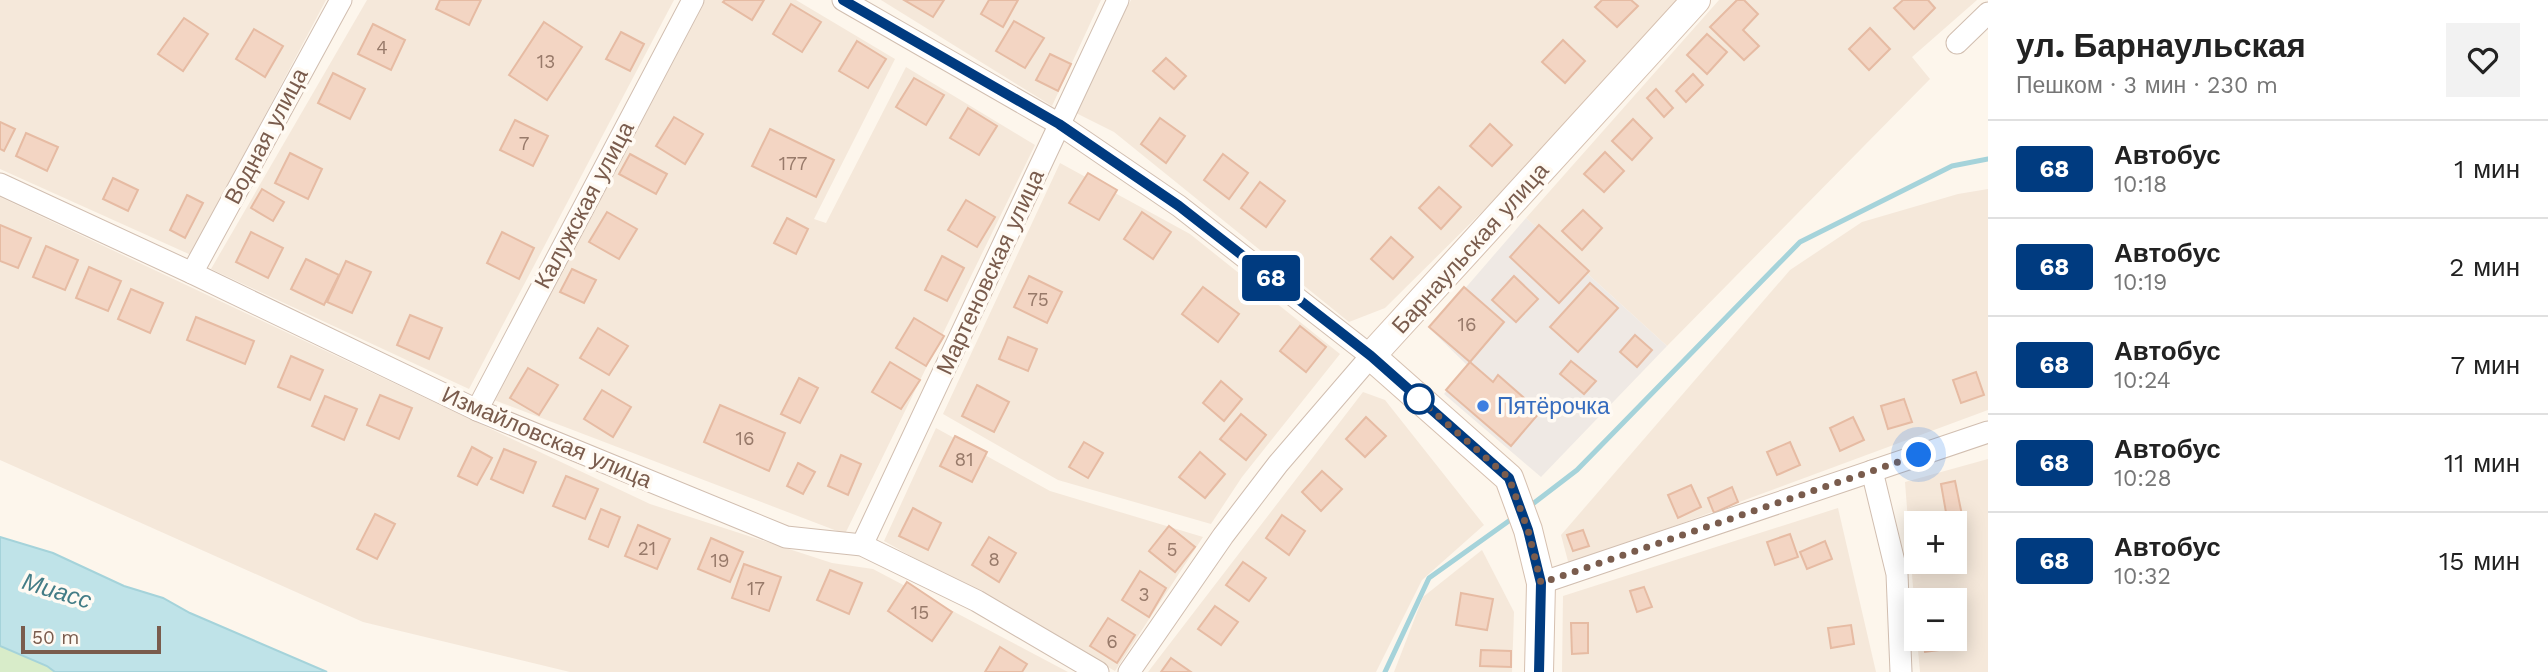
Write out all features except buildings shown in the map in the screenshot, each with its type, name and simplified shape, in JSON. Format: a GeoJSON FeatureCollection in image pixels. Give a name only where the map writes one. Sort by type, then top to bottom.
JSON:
{"type":"FeatureCollection","features":[{"type":"Feature","properties":{"kind":"street","name":"Водная улица"},"geometry":{"type":"LineString","coordinates":[[192,273],[341,0]]}},
{"type":"Feature","properties":{"kind":"street","name":"Калужская улица"},"geometry":{"type":"LineString","coordinates":[[477,410],[693,0]]}},
{"type":"Feature","properties":{"kind":"street"},"geometry":{"type":"LineString","coordinates":[[843,0],[1059,124],[1179,206],[1371,356],[1509,478],[1528,530],[1541,583],[1539,672]]}},
{"type":"Feature","properties":{"kind":"street","name":"Мартеновская улица"},"geometry":{"type":"LineString","coordinates":[[862,545],[1118,0]]}},
{"type":"Feature","properties":{"kind":"street","name":"Барнаульская улица"},"geometry":{"type":"LineString","coordinates":[[1129,672],[1205,560],[1278,464],[1371,356],[1696,0]]}},
{"type":"Feature","properties":{"kind":"street"},"geometry":{"type":"LineString","coordinates":[[1957,43],[1988,13]]}},
{"type":"Feature","properties":{"kind":"street","name":"Измайловская улица"},"geometry":{"type":"LineString","coordinates":[[0,184],[477,410],[786,537],[862,545],[977,601],[1098,672]]}},
{"type":"Feature","properties":{"kind":"street"},"geometry":{"type":"LineString","coordinates":[[1541,583],[1988,432]]}},
{"type":"Feature","properties":{"kind":"street"},"geometry":{"type":"LineString","coordinates":[[1872,471],[1897,574],[1901,672]]}},
{"type":"Feature","properties":{"kind":"shaded area"},"geometry":{"type":"Polygon","coordinates":[[[0,0],[326,0],[191,255],[0,169],[0,0]]]}},
{"type":"Feature","properties":{"kind":"shaded area"},"geometry":{"type":"Polygon","coordinates":[[[367,0],[674,0],[469,389],[211,269],[367,0]]]}},
{"type":"Feature","properties":{"kind":"shaded area"},"geometry":{"type":"Polygon","coordinates":[[[704,0],[796,0],[895,59],[814,219],[826,223],[906,67],[1035,145],[845,534],[494,400],[704,0]]]}},
{"type":"Feature","properties":{"kind":"shaded area"},"geometry":{"type":"Polygon","coordinates":[[[881,0],[1101,0],[1052,106],[881,0]]]}},
{"type":"Feature","properties":{"kind":"shaded area"},"geometry":{"type":"Polygon","coordinates":[[[1131,0],[1696,0],[1385,308],[1349,322],[1114,132],[1072,111],[1131,0]]]}},
{"type":"Feature","properties":{"kind":"shaded area"},"geometry":{"type":"Polygon","coordinates":[[[1719,0],[1977,0],[1912,57],[1930,79],[1667,346],[1526,218],[1719,0]]]}},
{"type":"Feature","properties":{"kind":"shaded area"},"geometry":{"type":"Polygon","coordinates":[[[1060,163],[1190,234],[1340,354],[1242,477],[1211,524],[1058,480],[943,414],[1060,163]]]}},
{"type":"Feature","properties":{"kind":"shaded area"},"geometry":{"type":"Polygon","coordinates":[[[1988,189],[1988,410],[1569,565],[1561,535],[1790,270],[1862,222],[1958,194],[1988,189]]]}},
{"type":"Feature","properties":{"kind":"shaded area"},"geometry":{"type":"Polygon","coordinates":[[[0,197],[650,504],[832,563],[873,569],[1068,672],[570,672],[363,622],[0,460],[0,197]]]}},
{"type":"Feature","properties":{"kind":"shaded area"},"geometry":{"type":"Polygon","coordinates":[[[1526,218],[1667,346],[1541,477],[1444,394],[1467,365],[1430,329],[1526,218]]]}},
{"type":"Feature","properties":{"kind":"shaded area"},"geometry":{"type":"Polygon","coordinates":[[[1363,392],[1385,400],[1484,525],[1422,580],[1376,672],[1148,672],[1363,392]]]}},
{"type":"Feature","properties":{"kind":"shaded area"},"geometry":{"type":"Polygon","coordinates":[[[936,428],[1050,491],[1203,537],[1115,671],[884,541],[936,428]]]}},
{"type":"Feature","properties":{"kind":"shaded area"},"geometry":{"type":"Polygon","coordinates":[[[1988,459],[1988,672],[1920,672],[1918,651],[1967,651],[1967,588],[1913,588],[1912,574],[1967,574],[1967,511],[1907,511],[1905,482],[1988,459]]]}},
{"type":"Feature","properties":{"kind":"shaded area"},"geometry":{"type":"Polygon","coordinates":[[[1838,508],[1876,672],[1562,672],[1563,596],[1838,508]]]}},
{"type":"Feature","properties":{"kind":"shaded area"},"geometry":{"type":"Polygon","coordinates":[[[1482,550],[1514,612],[1512,672],[1394,672],[1423,597],[1482,550]]]}},
{"type":"Feature","properties":{"kind":"green space"},"geometry":{"type":"Polygon","coordinates":[[[0,646],[47,666],[55,672],[0,672],[0,646]]]}},
{"type":"Feature","properties":{"kind":"water","name":"Миасс"},"geometry":{"type":"Polygon","coordinates":[[[0,537],[53,553],[124,586],[163,598],[190,613],[327,672],[55,672],[0,646],[0,537]]]}},
{"type":"Feature","properties":{"kind":"waterway"},"geometry":{"type":"LineString","coordinates":[[1530,506],[1577,470],[1800,242],[1952,166],[1988,159]]}},
{"type":"Feature","properties":{"kind":"waterway"},"geometry":{"type":"LineString","coordinates":[[1385,672],[1429,578],[1513,518]]}},
{"type":"Feature","properties":{"kind":"bus line","name":"68"},"geometry":{"type":"LineString","coordinates":[[843,0],[1059,124],[1179,206],[1371,356],[1509,478],[1528,530],[1541,583],[1539,672]]}},
{"type":"Feature","properties":{"kind":"place","name":"Пятёрочка"},"geometry":{"type":"Point","coordinates":[1483,406]}},
{"type":"Feature","properties":{"kind":"route"},"geometry":{"type":"LineString","coordinates":[[1419,399],[1410,391],[1509,478],[1528,530],[1541,583],[1919,455]]}}]}
